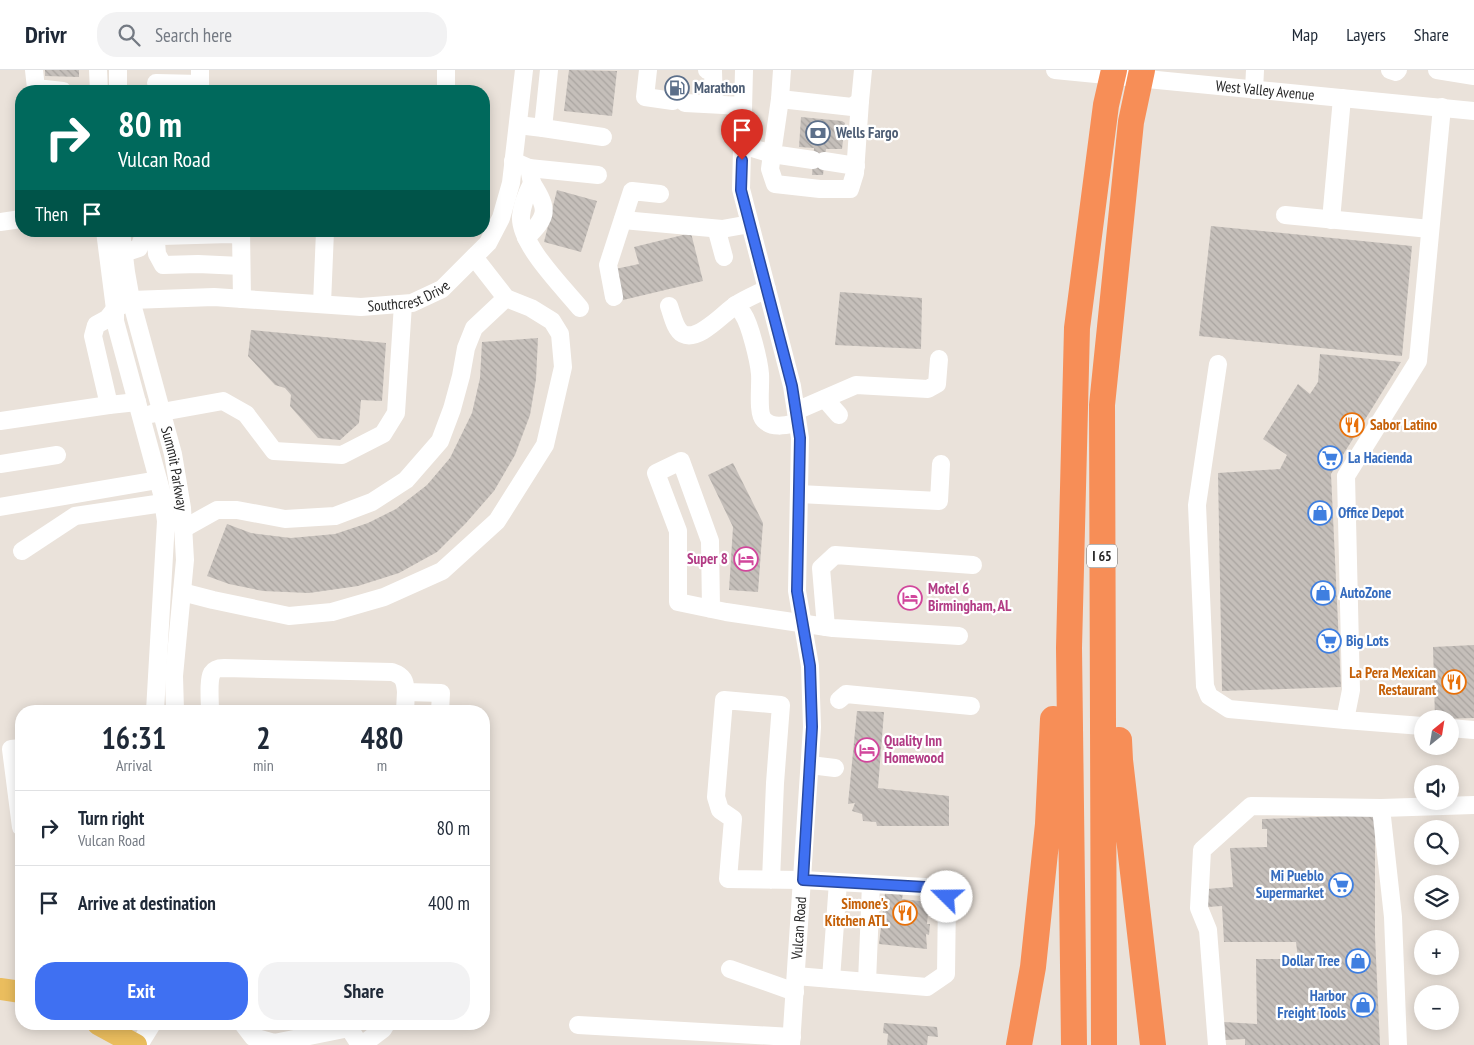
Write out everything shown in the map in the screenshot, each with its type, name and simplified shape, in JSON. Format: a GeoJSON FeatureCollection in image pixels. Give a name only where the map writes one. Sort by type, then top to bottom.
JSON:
{"type":"FeatureCollection","features":[{"type":"Feature","properties":{"kind":"highway","name":"I 65"},"geometry":{"type":"LineString","coordinates":[[1074,1045],[1069,648],[1077,328],[1106,105],[1114,70]]}},
{"type":"Feature","properties":{"kind":"highway","name":"I 65"},"geometry":{"type":"LineString","coordinates":[[1104,1045],[1102,405],[1131,122],[1142,70]]}},
{"type":"Feature","properties":{"kind":"highway"},"geometry":{"type":"LineString","coordinates":[[1102,405],[1112,471],[1120,760],[1153,1045]]}},
{"type":"Feature","properties":{"kind":"highway"},"geometry":{"type":"LineString","coordinates":[[1019,1045],[1034,967],[1048,824],[1055,693],[1069,648]]}},
{"type":"Feature","properties":{"kind":"main road"},"geometry":{"type":"LineString","coordinates":[[0,989],[15,991]]}},
{"type":"Feature","properties":{"kind":"main road"},"geometry":{"type":"LineString","coordinates":[[109,1030],[138,1045]]}},
{"type":"Feature","properties":{"kind":"street"},"geometry":{"type":"LineString","coordinates":[[34,70],[36,85]]}},
{"type":"Feature","properties":{"kind":"street"},"geometry":{"type":"LineString","coordinates":[[98,70],[99,85]]}},
{"type":"Feature","properties":{"kind":"street"},"geometry":{"type":"LineString","coordinates":[[118,70],[118,85]]}},
{"type":"Feature","properties":{"kind":"street"},"geometry":{"type":"LineString","coordinates":[[156,83],[200,84],[200,70]]}},
{"type":"Feature","properties":{"kind":"street"},"geometry":{"type":"LineString","coordinates":[[446,70],[446,85]]}},
{"type":"Feature","properties":{"kind":"street","name":"Southcrest Drive"},"geometry":{"type":"LineString","coordinates":[[131,300],[214,297],[361,307],[412,303],[442,289],[488,243],[501,218],[511,183],[525,171],[518,125],[524,70]]}},
{"type":"Feature","properties":{"kind":"street"},"geometry":{"type":"LineString","coordinates":[[543,128],[549,70]]}},
{"type":"Feature","properties":{"kind":"street"},"geometry":{"type":"LineString","coordinates":[[648,70],[645,97],[679,102],[743,106]]}},
{"type":"Feature","properties":{"kind":"street"},"geometry":{"type":"LineString","coordinates":[[707,70],[714,71],[714,104]]}},
{"type":"Feature","properties":{"kind":"street","name":"Vulcan Road"},"geometry":{"type":"LineString","coordinates":[[744,70],[741,190],[792,386],[800,438],[797,591],[810,666],[812,727],[792,1041]]}},
{"type":"Feature","properties":{"kind":"street"},"geometry":{"type":"LineString","coordinates":[[782,70],[780,99],[770,169],[774,184],[820,189],[850,189],[856,166],[863,70]]}},
{"type":"Feature","properties":{"kind":"street","name":"West Valley Avenue"},"geometry":{"type":"LineString","coordinates":[[1055,70],[1474,111]]}},
{"type":"Feature","properties":{"kind":"street"},"geometry":{"type":"LineString","coordinates":[[1254,90],[1255,70]]}},
{"type":"Feature","properties":{"kind":"street"},"geometry":{"type":"LineString","coordinates":[[1390,70],[1396,72],[1398,70]]}},
{"type":"Feature","properties":{"kind":"street"},"geometry":{"type":"LineString","coordinates":[[1437,70],[1474,76]]}},
{"type":"Feature","properties":{"kind":"street"},"geometry":{"type":"LineString","coordinates":[[1331,220],[1342,98]]}},
{"type":"Feature","properties":{"kind":"street"},"geometry":{"type":"LineString","coordinates":[[780,99],[852,106],[860,101]]}},
{"type":"Feature","properties":{"kind":"street"},"geometry":{"type":"LineString","coordinates":[[1345,720],[1351,690],[1346,476],[1418,361],[1442,107]]}},
{"type":"Feature","properties":{"kind":"street"},"geometry":{"type":"LineString","coordinates":[[518,125],[603,137]]}},
{"type":"Feature","properties":{"kind":"street"},"geometry":{"type":"LineString","coordinates":[[742,145],[772,154],[856,166]]}},
{"type":"Feature","properties":{"kind":"street"},"geometry":{"type":"LineString","coordinates":[[580,308],[531,249],[526,238],[520,217],[526,195],[525,171],[598,175]]}},
{"type":"Feature","properties":{"kind":"street"},"geometry":{"type":"LineString","coordinates":[[614,297],[608,265],[632,191],[660,194]]}},
{"type":"Feature","properties":{"kind":"street"},"geometry":{"type":"LineString","coordinates":[[1284,215],[1430,229]]}},
{"type":"Feature","properties":{"kind":"street"},"geometry":{"type":"LineString","coordinates":[[0,222],[15,220]]}},
{"type":"Feature","properties":{"kind":"street"},"geometry":{"type":"LineString","coordinates":[[623,220],[722,229],[750,224]]}},
{"type":"Feature","properties":{"kind":"street"},"geometry":{"type":"LineString","coordinates":[[722,229],[718,235],[724,257]]}},
{"type":"Feature","properties":{"kind":"street","name":"Summit Parkway"},"geometry":{"type":"LineString","coordinates":[[108,237],[116,254],[131,300],[173,454],[182,508],[185,560],[174,676],[175,705]]}},
{"type":"Feature","properties":{"kind":"street","name":"Summit Parkway"},"geometry":{"type":"LineString","coordinates":[[120,237],[116,254],[115,321],[158,480],[166,521],[154,705]]}},
{"type":"Feature","properties":{"kind":"street"},"geometry":{"type":"LineString","coordinates":[[116,254],[139,248],[143,237]]}},
{"type":"Feature","properties":{"kind":"street"},"geometry":{"type":"LineString","coordinates":[[160,237],[156,242],[157,254],[164,265],[241,266]]}},
{"type":"Feature","properties":{"kind":"street"},"geometry":{"type":"LineString","coordinates":[[241,237],[242,299]]}},
{"type":"Feature","properties":{"kind":"street"},"geometry":{"type":"LineString","coordinates":[[322,304],[325,237]]}},
{"type":"Feature","properties":{"kind":"street"},"geometry":{"type":"LineString","coordinates":[[182,592],[289,616],[332,612],[384,597],[442,571],[497,521],[545,445],[563,367],[560,334],[552,321],[531,308],[506,298],[474,257]]}},
{"type":"Feature","properties":{"kind":"street"},"geometry":{"type":"LineString","coordinates":[[669,306],[678,331],[684,335],[690,335],[708,328],[735,306],[767,289]]}},
{"type":"Feature","properties":{"kind":"street"},"geometry":{"type":"LineString","coordinates":[[183,529],[217,510],[237,510],[285,519],[335,516],[372,502],[406,480],[440,441],[452,409],[466,348],[474,328],[506,298]]}},
{"type":"Feature","properties":{"kind":"street"},"geometry":{"type":"LineString","coordinates":[[109,405],[92,336],[96,325],[107,318],[115,309],[131,300]]}},
{"type":"Feature","properties":{"kind":"street"},"geometry":{"type":"LineString","coordinates":[[0,421],[109,405],[161,411],[223,401],[246,414],[274,451],[292,454],[342,455],[383,434],[396,413],[403,304]]}},
{"type":"Feature","properties":{"kind":"street"},"geometry":{"type":"LineString","coordinates":[[735,306],[744,314],[760,372],[761,393],[759,409],[763,419],[771,424],[780,426],[825,399],[856,385],[928,389],[937,384],[939,359]]}},
{"type":"Feature","properties":{"kind":"street"},"geometry":{"type":"LineString","coordinates":[[1218,364],[1197,505],[1205,686],[1209,696],[1229,710],[1414,725]]}},
{"type":"Feature","properties":{"kind":"street"},"geometry":{"type":"LineString","coordinates":[[825,399],[839,415]]}},
{"type":"Feature","properties":{"kind":"street"},"geometry":{"type":"LineString","coordinates":[[0,464],[57,455]]}},
{"type":"Feature","properties":{"kind":"street"},"geometry":{"type":"LineString","coordinates":[[712,609],[710,541],[682,461],[656,473],[678,531],[678,602],[712,609],[826,627],[959,636]]}},
{"type":"Feature","properties":{"kind":"street"},"geometry":{"type":"LineString","coordinates":[[799,494],[939,501],[941,464]]}},
{"type":"Feature","properties":{"kind":"street"},"geometry":{"type":"LineString","coordinates":[[0,507],[158,480]]}},
{"type":"Feature","properties":{"kind":"street"},"geometry":{"type":"LineString","coordinates":[[22,551],[75,516],[163,503]]}},
{"type":"Feature","properties":{"kind":"street"},"geometry":{"type":"LineString","coordinates":[[826,627],[821,568],[835,555],[973,565]]}},
{"type":"Feature","properties":{"kind":"street"},"geometry":{"type":"LineString","coordinates":[[210,705],[210,679],[212,673],[216,669],[224,668],[392,672],[403,677],[406,683],[405,705]]}},
{"type":"Feature","properties":{"kind":"street"},"geometry":{"type":"LineString","coordinates":[[406,692],[441,693],[440,705]]}},
{"type":"Feature","properties":{"kind":"street"},"geometry":{"type":"LineString","coordinates":[[839,700],[846,694],[971,706]]}},
{"type":"Feature","properties":{"kind":"street"},"geometry":{"type":"LineString","coordinates":[[730,970],[795,984],[831,979],[927,986],[946,974],[947,897],[925,887],[803,880],[771,880],[728,879],[733,819],[720,810],[716,797],[724,700],[781,705],[775,783],[771,880]]}},
{"type":"Feature","properties":{"kind":"street"},"geometry":{"type":"LineString","coordinates":[[1459,729],[1474,730]]}},
{"type":"Feature","properties":{"kind":"street"},"geometry":{"type":"LineString","coordinates":[[15,749],[11,749],[15,778]]}},
{"type":"Feature","properties":{"kind":"street"},"geometry":{"type":"LineString","coordinates":[[810,765],[835,768]]}},
{"type":"Feature","properties":{"kind":"street"},"geometry":{"type":"LineString","coordinates":[[1217,1045],[1208,930],[1200,908],[1202,850],[1251,806],[1381,808],[1474,805]]}},
{"type":"Feature","properties":{"kind":"street"},"geometry":{"type":"LineString","coordinates":[[1381,808],[1394,917],[1398,1045]]}},
{"type":"Feature","properties":{"kind":"street"},"geometry":{"type":"LineString","coordinates":[[831,979],[838,882]]}},
{"type":"Feature","properties":{"kind":"street"},"geometry":{"type":"LineString","coordinates":[[867,982],[871,884]]}},
{"type":"Feature","properties":{"kind":"street"},"geometry":{"type":"LineString","coordinates":[[578,1025],[749,1040],[792,1041]]}},
{"type":"Feature","properties":{"kind":"street"},"geometry":{"type":"LineString","coordinates":[[138,1045],[148,1030]]}},
{"type":"Feature","properties":{"kind":"street"},"geometry":{"type":"LineString","coordinates":[[248,1030],[253,1037],[274,1043],[339,1030]]}},
{"type":"Feature","properties":{"kind":"street"},"geometry":{"type":"LineString","coordinates":[[350,1030],[361,1045],[382,1030]]}},
{"type":"Feature","properties":{"kind":"building"},"geometry":{"type":"Polygon","coordinates":[[[45,70],[79,70],[79,77],[45,76],[45,70]]]}},
{"type":"Feature","properties":{"kind":"building"},"geometry":{"type":"Polygon","coordinates":[[[569,70],[617,71],[612,116],[564,111],[569,70]]]}},
{"type":"Feature","properties":{"kind":"building"},"geometry":{"type":"Polygon","coordinates":[[[801,117],[842,121],[845,123],[842,149],[826,149],[823,175],[812,175],[814,148],[799,147],[801,117]]]}},
{"type":"Feature","properties":{"kind":"building"},"geometry":{"type":"Polygon","coordinates":[[[557,190],[597,201],[581,252],[544,242],[557,190]]]}},
{"type":"Feature","properties":{"kind":"building"},"geometry":{"type":"Polygon","coordinates":[[[1211,226],[1412,246],[1402,356],[1199,336],[1211,226]]]}},
{"type":"Feature","properties":{"kind":"building"},"geometry":{"type":"Polygon","coordinates":[[[691,233],[703,281],[623,300],[615,269],[639,264],[634,247],[691,233]]]}},
{"type":"Feature","properties":{"kind":"building"},"geometry":{"type":"Polygon","coordinates":[[[840,292],[922,298],[921,349],[835,345],[840,292]]]}},
{"type":"Feature","properties":{"kind":"building"},"geometry":{"type":"Polygon","coordinates":[[[251,330],[386,343],[382,401],[361,400],[359,423],[340,440],[318,438],[290,406],[291,395],[285,388],[275,385],[248,356],[251,330]]]}},
{"type":"Feature","properties":{"kind":"building"},"geometry":{"type":"Polygon","coordinates":[[[538,338],[536,379],[530,415],[515,455],[494,491],[437,552],[399,573],[358,586],[309,593],[263,591],[229,584],[207,576],[227,524],[251,533],[291,538],[335,534],[368,523],[396,509],[427,485],[450,458],[472,413],[480,378],[482,342],[538,338]]]}},
{"type":"Feature","properties":{"kind":"building"},"geometry":{"type":"Polygon","coordinates":[[[1320,354],[1401,362],[1331,474],[1341,687],[1222,691],[1218,473],[1280,469],[1287,455],[1263,439],[1298,384],[1310,394],[1318,382],[1320,354]]]}},
{"type":"Feature","properties":{"kind":"building","name":"Super 8"},"geometry":{"type":"Polygon","coordinates":[[[733,463],[763,523],[758,592],[729,590],[733,527],[708,475],[733,463]]]}},
{"type":"Feature","properties":{"kind":"building","name":"La Pera Mexican Restaurant"},"geometry":{"type":"Polygon","coordinates":[[[1474,645],[1474,718],[1459,718],[1459,710],[1435,710],[1433,647],[1474,645]]]}},
{"type":"Feature","properties":{"kind":"building","name":"Quality Inn Homewood"},"geometry":{"type":"Polygon","coordinates":[[[857,711],[884,712],[878,788],[949,796],[949,826],[877,826],[876,822],[863,821],[862,814],[852,811],[855,803],[848,804],[857,711]]]}},
{"type":"Feature","properties":{"kind":"building"},"geometry":{"type":"Polygon","coordinates":[[[1375,815],[1375,936],[1380,1045],[1245,1045],[1245,1039],[1225,1040],[1224,1022],[1257,1024],[1256,959],[1298,959],[1296,942],[1224,942],[1222,906],[1207,907],[1207,889],[1233,887],[1230,848],[1267,847],[1267,829],[1262,829],[1262,819],[1375,815]]]}},
{"type":"Feature","properties":{"kind":"building","name":"Simone's Kitchen ATL"},"geometry":{"type":"Polygon","coordinates":[[[885,893],[903,894],[902,899],[929,902],[927,924],[930,924],[929,935],[926,934],[927,949],[879,944],[885,893]]]}},
{"type":"Feature","properties":{"kind":"building"},"geometry":{"type":"Polygon","coordinates":[[[884,1023],[937,1027],[938,1037],[928,1036],[927,1045],[887,1045],[888,1034],[883,1033],[884,1023]]]}},
{"type":"Feature","properties":{"kind":"place","name":"Marathon"},"geometry":{"type":"Point","coordinates":[677,88]}},
{"type":"Feature","properties":{"kind":"place","name":"Wells Fargo"},"geometry":{"type":"Point","coordinates":[818,133]}},
{"type":"Feature","properties":{"kind":"place","name":"Sabor Latino"},"geometry":{"type":"Point","coordinates":[1352,425]}},
{"type":"Feature","properties":{"kind":"place","name":"La Hacienda"},"geometry":{"type":"Point","coordinates":[1330,458]}},
{"type":"Feature","properties":{"kind":"place","name":"Office Depot"},"geometry":{"type":"Point","coordinates":[1320,513]}},
{"type":"Feature","properties":{"kind":"place","name":"Super 8"},"geometry":{"type":"Point","coordinates":[746,559]}},
{"type":"Feature","properties":{"kind":"place","name":"AutoZone"},"geometry":{"type":"Point","coordinates":[1323,593]}},
{"type":"Feature","properties":{"kind":"place","name":"Motel 6 Birmingham, AL"},"geometry":{"type":"Point","coordinates":[910,598]}},
{"type":"Feature","properties":{"kind":"place","name":"Big Lots"},"geometry":{"type":"Point","coordinates":[1329,641]}},
{"type":"Feature","properties":{"kind":"place","name":"La Pera Mexican Restaurant"},"geometry":{"type":"Point","coordinates":[1454,682]}},
{"type":"Feature","properties":{"kind":"place","name":"Quality Inn Homewood"},"geometry":{"type":"Point","coordinates":[867,750]}},
{"type":"Feature","properties":{"kind":"place","name":"Mi Pueblo Supermarket"},"geometry":{"type":"Point","coordinates":[1341,885]}},
{"type":"Feature","properties":{"kind":"place","name":"Simone's Kitchen ATL"},"geometry":{"type":"Point","coordinates":[905,913]}},
{"type":"Feature","properties":{"kind":"place","name":"Dollar Tree"},"geometry":{"type":"Point","coordinates":[1358,961]}},
{"type":"Feature","properties":{"kind":"place","name":"Harbor Freight Tools"},"geometry":{"type":"Point","coordinates":[1363,1005]}},
{"type":"Feature","properties":{"kind":"route"},"geometry":{"type":"LineString","coordinates":[[742,160],[741,190],[792,386],[800,438],[797,591],[810,666],[812,727],[803,880],[925,887],[947,897]]}}]}
